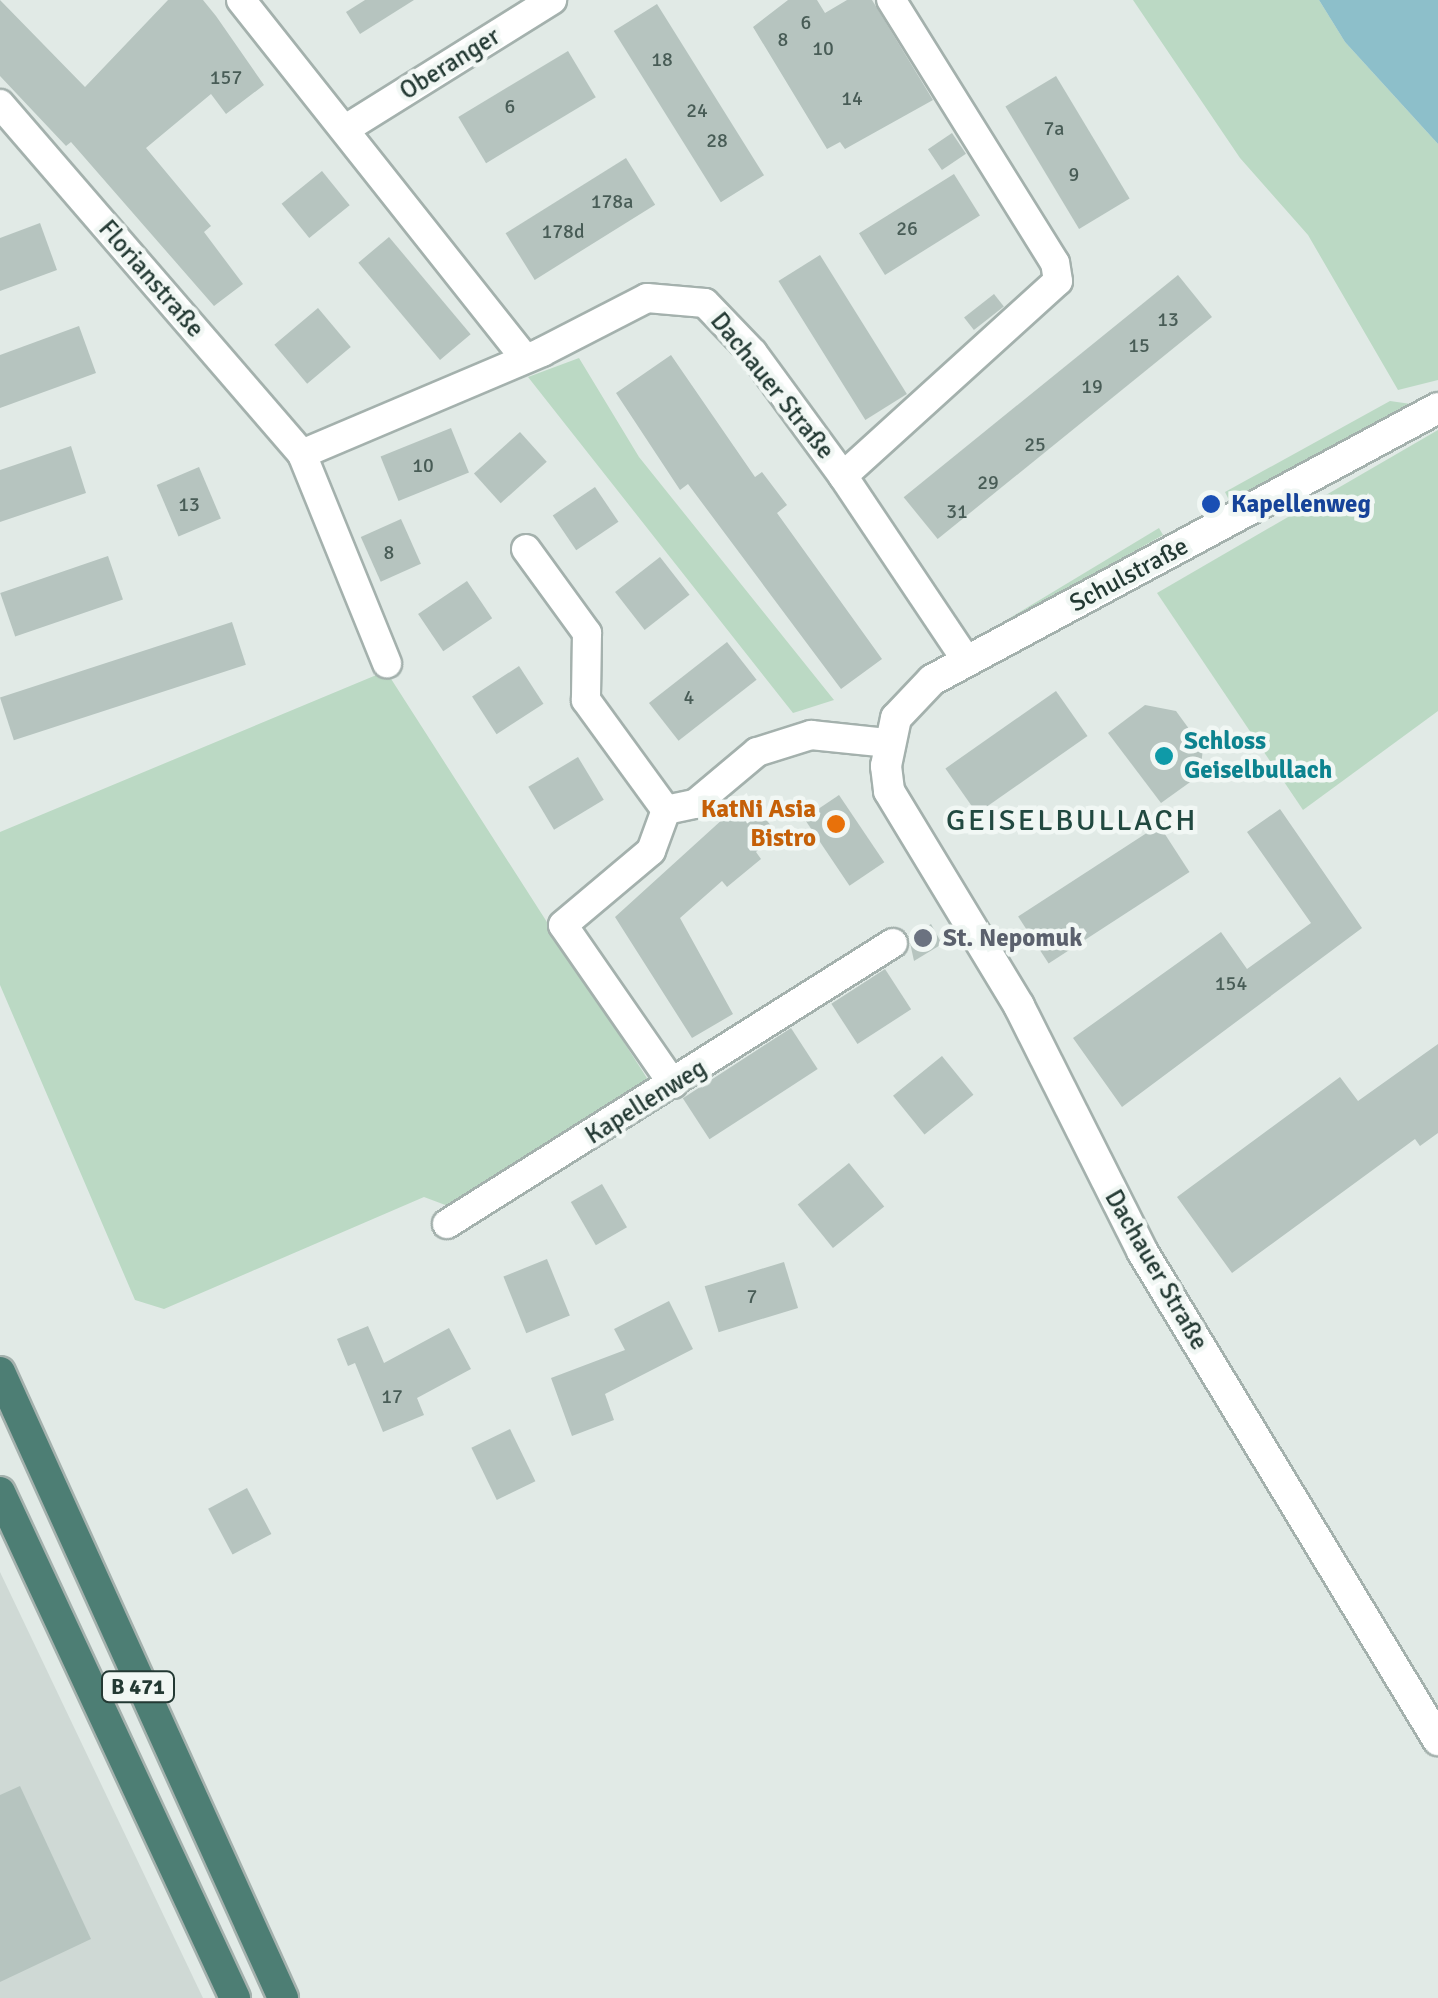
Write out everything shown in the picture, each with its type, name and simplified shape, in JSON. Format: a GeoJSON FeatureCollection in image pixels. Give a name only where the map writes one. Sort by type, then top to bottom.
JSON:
{"type":"FeatureCollection","features":[{"type":"Feature","properties":{"kind":"highway","name":"B 471"},"geometry":{"type":"LineString","coordinates":[[0,1372],[283,1998]]}},
{"type":"Feature","properties":{"kind":"highway","name":"B 471"},"geometry":{"type":"LineString","coordinates":[[0,1492],[234,1998]]}},
{"type":"Feature","properties":{"kind":"street"},"geometry":{"type":"LineString","coordinates":[[241,0],[347,128],[524,358],[302,454]]}},
{"type":"Feature","properties":{"kind":"street","name":"Oberanger"},"geometry":{"type":"LineString","coordinates":[[347,128],[552,0]]}},
{"type":"Feature","properties":{"kind":"street"},"geometry":{"type":"LineString","coordinates":[[843,476],[1058,281],[1055,263],[891,0]]}},
{"type":"Feature","properties":{"kind":"street","name":"Florianstraße"},"geometry":{"type":"LineString","coordinates":[[0,104],[302,454],[387,663]]}},
{"type":"Feature","properties":{"kind":"street","name":"Dachauer Straße"},"geometry":{"type":"LineString","coordinates":[[524,358],[648,298],[705,303],[753,353],[843,476],[967,661]]}},
{"type":"Feature","properties":{"kind":"street","name":"Schulstraße"},"geometry":{"type":"LineString","coordinates":[[889,791],[887,743],[909,699],[967,661],[1438,408]]}},
{"type":"Feature","properties":{"kind":"street"},"geometry":{"type":"LineString","coordinates":[[526,550],[587,633],[586,700],[666,810]]}},
{"type":"Feature","properties":{"kind":"street"},"geometry":{"type":"LineString","coordinates":[[666,810],[695,804],[757,752],[783,740],[811,735],[887,743]]}},
{"type":"Feature","properties":{"kind":"street","name":"Dachauer Straße"},"geometry":{"type":"LineString","coordinates":[[889,791],[1019,1006],[1142,1251],[1438,1740]]}},
{"type":"Feature","properties":{"kind":"street"},"geometry":{"type":"LineString","coordinates":[[666,810],[651,851],[563,926],[673,1084]]}},
{"type":"Feature","properties":{"kind":"street","name":"Kapellenweg"},"geometry":{"type":"LineString","coordinates":[[446,1224],[893,942]]}},
{"type":"Feature","properties":{"kind":"shaded area"},"geometry":{"type":"Polygon","coordinates":[[[0,1572],[203,1998],[0,1998],[0,1572]]]}},
{"type":"Feature","properties":{"kind":"green space"},"geometry":{"type":"Polygon","coordinates":[[[1133,0],[1319,0],[1345,42],[1438,144],[1438,380],[1398,390],[1308,235],[1240,158],[1133,0]]]}},
{"type":"Feature","properties":{"kind":"green space"},"geometry":{"type":"Polygon","coordinates":[[[579,358],[639,457],[834,700],[793,713],[528,377],[579,358]]]}},
{"type":"Feature","properties":{"kind":"green space"},"geometry":{"type":"Polygon","coordinates":[[[1390,401],[1418,405],[1230,502],[1225,492],[1390,401]]]}},
{"type":"Feature","properties":{"kind":"green space"},"geometry":{"type":"Polygon","coordinates":[[[1438,430],[1438,711],[1303,810],[1157,593],[1438,430]]]}},
{"type":"Feature","properties":{"kind":"green space"},"geometry":{"type":"Polygon","coordinates":[[[1159,528],[1163,535],[999,628],[998,625],[1159,528]]]}},
{"type":"Feature","properties":{"kind":"green space"},"geometry":{"type":"Polygon","coordinates":[[[386,671],[652,1086],[456,1209],[424,1197],[164,1309],[135,1300],[0,985],[0,832],[386,671]]]}},
{"type":"Feature","properties":{"kind":"water"},"geometry":{"type":"Polygon","coordinates":[[[1319,0],[1438,0],[1438,144],[1345,42],[1319,0]]]}},
{"type":"Feature","properties":{"kind":"building"},"geometry":{"type":"Polygon","coordinates":[[[0,0],[85,87],[168,0],[203,0],[264,85],[226,114],[211,94],[146,148],[211,226],[204,232],[243,284],[214,306],[71,142],[66,146],[0,76],[0,0]]]}},
{"type":"Feature","properties":{"kind":"building"},"geometry":{"type":"Polygon","coordinates":[[[365,0],[414,0],[360,34],[346,12],[365,0]]]}},
{"type":"Feature","properties":{"kind":"building"},"geometry":{"type":"Polygon","coordinates":[[[788,0],[817,0],[825,13],[847,0],[872,0],[933,100],[845,149],[840,142],[827,149],[753,27],[788,0]]]}},
{"type":"Feature","properties":{"kind":"building"},"geometry":{"type":"Polygon","coordinates":[[[657,4],[764,175],[721,202],[614,31],[657,4]]]}},
{"type":"Feature","properties":{"kind":"building"},"geometry":{"type":"Polygon","coordinates":[[[568,51],[596,97],[486,163],[458,117],[568,51]]]}},
{"type":"Feature","properties":{"kind":"building"},"geometry":{"type":"Polygon","coordinates":[[[1056,76],[1130,199],[1079,229],[1005,106],[1056,76]]]}},
{"type":"Feature","properties":{"kind":"building"},"geometry":{"type":"Polygon","coordinates":[[[952,133],[966,154],[942,170],[928,149],[952,133]]]}},
{"type":"Feature","properties":{"kind":"building"},"geometry":{"type":"Polygon","coordinates":[[[626,158],[655,205],[535,280],[506,233],[626,158]]]}},
{"type":"Feature","properties":{"kind":"building"},"geometry":{"type":"Polygon","coordinates":[[[322,171],[350,205],[309,238],[282,204],[322,171]]]}},
{"type":"Feature","properties":{"kind":"building"},"geometry":{"type":"Polygon","coordinates":[[[954,174],[980,216],[885,275],[859,233],[954,174]]]}},
{"type":"Feature","properties":{"kind":"building"},"geometry":{"type":"Polygon","coordinates":[[[40,223],[57,270],[0,291],[0,238],[40,223]]]}},
{"type":"Feature","properties":{"kind":"building"},"geometry":{"type":"Polygon","coordinates":[[[389,237],[471,334],[440,360],[358,263],[389,237]]]}},
{"type":"Feature","properties":{"kind":"building"},"geometry":{"type":"Polygon","coordinates":[[[820,255],[907,394],[865,420],[778,281],[820,255]]]}},
{"type":"Feature","properties":{"kind":"building"},"geometry":{"type":"Polygon","coordinates":[[[1178,275],[1212,317],[938,539],[904,497],[1178,275]]]}},
{"type":"Feature","properties":{"kind":"building"},"geometry":{"type":"Polygon","coordinates":[[[994,294],[1004,307],[974,330],[964,317],[994,294]]]}},
{"type":"Feature","properties":{"kind":"building"},"geometry":{"type":"Polygon","coordinates":[[[318,308],[351,347],[307,384],[274,345],[318,308]]]}},
{"type":"Feature","properties":{"kind":"building"},"geometry":{"type":"Polygon","coordinates":[[[79,326],[96,373],[0,408],[0,355],[79,326]]]}},
{"type":"Feature","properties":{"kind":"building"},"geometry":{"type":"Polygon","coordinates":[[[671,355],[755,477],[762,472],[787,505],[777,513],[882,659],[841,689],[688,484],[680,490],[616,393],[671,355]]]}},
{"type":"Feature","properties":{"kind":"building"},"geometry":{"type":"Polygon","coordinates":[[[451,428],[469,473],[399,501],[381,456],[451,428]]]}},
{"type":"Feature","properties":{"kind":"building"},"geometry":{"type":"Polygon","coordinates":[[[520,432],[547,462],[501,503],[474,473],[520,432]]]}},
{"type":"Feature","properties":{"kind":"building"},"geometry":{"type":"Polygon","coordinates":[[[71,446],[86,493],[0,522],[0,470],[71,446]]]}},
{"type":"Feature","properties":{"kind":"building"},"geometry":{"type":"Polygon","coordinates":[[[199,467],[221,519],[179,537],[157,485],[199,467]]]}},
{"type":"Feature","properties":{"kind":"building"},"geometry":{"type":"Polygon","coordinates":[[[595,487],[618,522],[576,550],[553,516],[595,487]]]}},
{"type":"Feature","properties":{"kind":"building"},"geometry":{"type":"Polygon","coordinates":[[[401,519],[421,564],[381,582],[361,537],[401,519]]]}},
{"type":"Feature","properties":{"kind":"building"},"geometry":{"type":"Polygon","coordinates":[[[108,556],[123,599],[15,637],[0,593],[108,556]]]}},
{"type":"Feature","properties":{"kind":"building"},"geometry":{"type":"Polygon","coordinates":[[[660,557],[690,595],[645,630],[615,592],[660,557]]]}},
{"type":"Feature","properties":{"kind":"building"},"geometry":{"type":"Polygon","coordinates":[[[467,581],[492,618],[443,651],[418,614],[467,581]]]}},
{"type":"Feature","properties":{"kind":"building"},"geometry":{"type":"Polygon","coordinates":[[[232,622],[246,665],[14,740],[0,697],[232,622]]]}},
{"type":"Feature","properties":{"kind":"building"},"geometry":{"type":"Polygon","coordinates":[[[727,642],[757,680],[679,741],[649,703],[727,642]]]}},
{"type":"Feature","properties":{"kind":"building"},"geometry":{"type":"Polygon","coordinates":[[[519,666],[544,704],[497,734],[472,696],[519,666]]]}},
{"type":"Feature","properties":{"kind":"building"},"geometry":{"type":"Polygon","coordinates":[[[1056,691],[1088,736],[977,813],[945,768],[1056,691]]]}},
{"type":"Feature","properties":{"kind":"building","name":"Schloss Geiselbullach"},"geometry":{"type":"Polygon","coordinates":[[[1145,705],[1176,711],[1203,748],[1200,775],[1161,803],[1108,733],[1145,705]]]}},
{"type":"Feature","properties":{"kind":"building"},"geometry":{"type":"Polygon","coordinates":[[[578,757],[604,800],[554,830],[528,787],[578,757]]]}},
{"type":"Feature","properties":{"kind":"building"},"geometry":{"type":"Polygon","coordinates":[[[839,795],[884,862],[849,886],[804,818],[839,795]]]}},
{"type":"Feature","properties":{"kind":"building"},"geometry":{"type":"Polygon","coordinates":[[[746,798],[777,832],[756,852],[761,859],[727,887],[722,881],[680,918],[733,1014],[692,1038],[615,917],[746,798]]]}},
{"type":"Feature","properties":{"kind":"building"},"geometry":{"type":"Polygon","coordinates":[[[1280,809],[1362,928],[1122,1107],[1073,1038],[1221,932],[1247,969],[1311,923],[1247,832],[1280,809]]]}},
{"type":"Feature","properties":{"kind":"building"},"geometry":{"type":"Polygon","coordinates":[[[1159,825],[1189,872],[1049,963],[1018,916],[1159,825]]]}},
{"type":"Feature","properties":{"kind":"building"},"geometry":{"type":"Polygon","coordinates":[[[931,924],[942,944],[914,961],[909,938],[931,924]]]}},
{"type":"Feature","properties":{"kind":"building"},"geometry":{"type":"Polygon","coordinates":[[[885,969],[911,1009],[857,1044],[831,1004],[885,969]]]}},
{"type":"Feature","properties":{"kind":"building"},"geometry":{"type":"Polygon","coordinates":[[[791,1028],[818,1069],[709,1139],[683,1098],[791,1028]]]}},
{"type":"Feature","properties":{"kind":"building"},"geometry":{"type":"Polygon","coordinates":[[[1438,1044],[1438,1133],[1420,1146],[1415,1139],[1232,1273],[1177,1197],[1340,1077],[1358,1101],[1438,1044]]]}},
{"type":"Feature","properties":{"kind":"building"},"geometry":{"type":"Polygon","coordinates":[[[942,1056],[973,1095],[925,1135],[893,1096],[942,1056]]]}},
{"type":"Feature","properties":{"kind":"building"},"geometry":{"type":"Polygon","coordinates":[[[849,1163],[884,1207],[833,1248],[798,1205],[849,1163]]]}},
{"type":"Feature","properties":{"kind":"building"},"geometry":{"type":"Polygon","coordinates":[[[602,1184],[627,1227],[596,1245],[571,1202],[602,1184]]]}},
{"type":"Feature","properties":{"kind":"building"},"geometry":{"type":"Polygon","coordinates":[[[547,1259],[570,1316],[526,1333],[503,1277],[547,1259]]]}},
{"type":"Feature","properties":{"kind":"building"},"geometry":{"type":"Polygon","coordinates":[[[784,1262],[798,1308],[719,1332],[705,1286],[784,1262]]]}},
{"type":"Feature","properties":{"kind":"building"},"geometry":{"type":"Polygon","coordinates":[[[669,1301],[693,1349],[605,1394],[614,1420],[572,1436],[551,1378],[625,1350],[614,1329],[669,1301]]]}},
{"type":"Feature","properties":{"kind":"building"},"geometry":{"type":"Polygon","coordinates":[[[368,1326],[384,1363],[449,1328],[471,1369],[417,1398],[424,1415],[383,1432],[355,1363],[348,1366],[337,1339],[368,1326]]]}},
{"type":"Feature","properties":{"kind":"building"},"geometry":{"type":"Polygon","coordinates":[[[510,1429],[535,1481],[497,1500],[471,1448],[510,1429]]]}},
{"type":"Feature","properties":{"kind":"building"},"geometry":{"type":"Polygon","coordinates":[[[247,1488],[271,1534],[233,1555],[208,1509],[247,1488]]]}},
{"type":"Feature","properties":{"kind":"building"},"geometry":{"type":"Polygon","coordinates":[[[20,1786],[91,1939],[0,1982],[0,1795],[20,1786]]]}},
{"type":"Feature","properties":{"kind":"place","name":"Kapellenweg"},"geometry":{"type":"Point","coordinates":[1211,504]}},
{"type":"Feature","properties":{"kind":"place","name":"Schloss Geiselbullach"},"geometry":{"type":"Point","coordinates":[1164,756]}},
{"type":"Feature","properties":{"kind":"place","name":"KatNi Asia Bistro"},"geometry":{"type":"Point","coordinates":[836,824]}},
{"type":"Feature","properties":{"kind":"place","name":"St. Nepomuk"},"geometry":{"type":"Point","coordinates":[923,938]}},
{"type":"Feature","properties":{"kind":"district","name":"GEISELBULLACH"},"geometry":{"type":"Point","coordinates":[1072,821]}}]}
